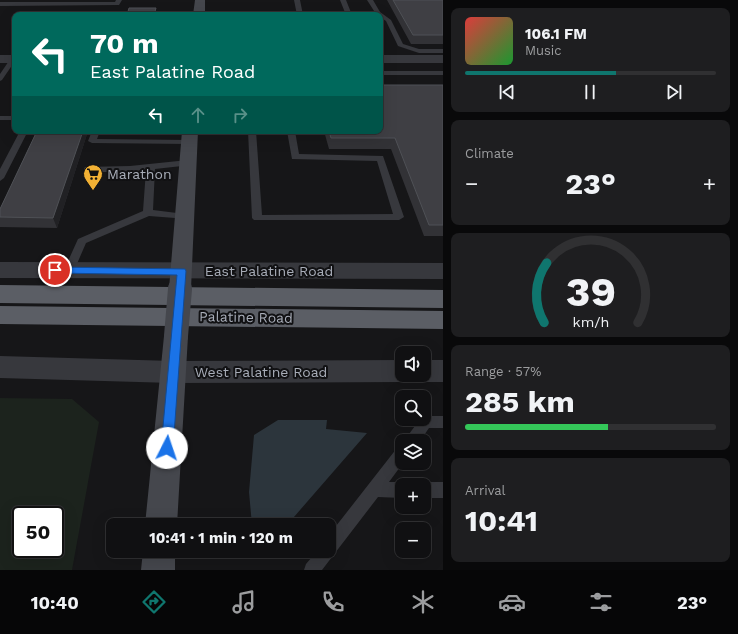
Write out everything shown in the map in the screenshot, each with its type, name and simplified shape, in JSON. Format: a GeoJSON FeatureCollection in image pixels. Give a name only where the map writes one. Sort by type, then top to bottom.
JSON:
{"type":"FeatureCollection","features":[{"type":"Feature","properties":{"kind":"highway","name":"Palatine Road"},"geometry":{"type":"LineString","coordinates":[[0,294],[443,299]]}},
{"type":"Feature","properties":{"kind":"highway","name":"Palatine Road"},"geometry":{"type":"LineString","coordinates":[[0,315],[443,320]]}},
{"type":"Feature","properties":{"kind":"main road"},"geometry":{"type":"LineString","coordinates":[[199,12],[200,0]]}},
{"type":"Feature","properties":{"kind":"main road"},"geometry":{"type":"LineString","coordinates":[[162,518],[181,280],[190,136]]}},
{"type":"Feature","properties":{"kind":"main road"},"geometry":{"type":"LineString","coordinates":[[158,570],[159,558]]}},
{"type":"Feature","properties":{"kind":"street"},"geometry":{"type":"LineString","coordinates":[[0,59],[12,58]]}},
{"type":"Feature","properties":{"kind":"street"},"geometry":{"type":"LineString","coordinates":[[383,59],[443,60]]}},
{"type":"Feature","properties":{"kind":"street","name":"East Palatine Road"},"geometry":{"type":"LineString","coordinates":[[0,270],[69,270],[181,280],[443,271]]}},
{"type":"Feature","properties":{"kind":"street","name":"West Palatine Road"},"geometry":{"type":"LineString","coordinates":[[0,367],[173,372],[395,371]]}},
{"type":"Feature","properties":{"kind":"street"},"geometry":{"type":"LineString","coordinates":[[431,371],[443,371]]}},
{"type":"Feature","properties":{"kind":"lane"},"geometry":{"type":"LineString","coordinates":[[297,0],[299,12]]}},
{"type":"Feature","properties":{"kind":"lane"},"geometry":{"type":"LineString","coordinates":[[343,0],[348,12]]}},
{"type":"Feature","properties":{"kind":"lane"},"geometry":{"type":"LineString","coordinates":[[370,0],[377,12]]}},
{"type":"Feature","properties":{"kind":"lane"},"geometry":{"type":"LineString","coordinates":[[0,4],[30,2],[118,2]]}},
{"type":"Feature","properties":{"kind":"lane"},"geometry":{"type":"LineString","coordinates":[[383,16],[388,20],[400,45],[419,51],[443,51]]}},
{"type":"Feature","properties":{"kind":"lane"},"geometry":{"type":"LineString","coordinates":[[0,80],[12,61]]}},
{"type":"Feature","properties":{"kind":"lane"},"geometry":{"type":"LineString","coordinates":[[383,73],[443,73]]}},
{"type":"Feature","properties":{"kind":"lane"},"geometry":{"type":"LineString","coordinates":[[0,118],[12,118]]}},
{"type":"Feature","properties":{"kind":"lane"},"geometry":{"type":"LineString","coordinates":[[0,178],[22,134]]}},
{"type":"Feature","properties":{"kind":"lane"},"geometry":{"type":"LineString","coordinates":[[95,134],[92,141],[190,136]]}},
{"type":"Feature","properties":{"kind":"lane"},"geometry":{"type":"LineString","coordinates":[[252,134],[257,218],[400,217],[380,158],[295,157],[291,134]]}},
{"type":"Feature","properties":{"kind":"lane"},"geometry":{"type":"LineString","coordinates":[[88,169],[130,169],[188,163]]}},
{"type":"Feature","properties":{"kind":"lane"},"geometry":{"type":"LineString","coordinates":[[148,213],[151,167]]}},
{"type":"Feature","properties":{"kind":"lane"},"geometry":{"type":"LineString","coordinates":[[69,270],[82,241],[148,213],[185,217]]}},
{"type":"Feature","properties":{"kind":"lane"},"geometry":{"type":"LineString","coordinates":[[417,434],[426,422],[443,422]]}},
{"type":"Feature","properties":{"kind":"lane"},"geometry":{"type":"LineString","coordinates":[[336,539],[395,461]]}},
{"type":"Feature","properties":{"kind":"lane"},"geometry":{"type":"LineString","coordinates":[[374,489],[395,490]]}},
{"type":"Feature","properties":{"kind":"lane"},"geometry":{"type":"LineString","coordinates":[[431,490],[443,490]]}},
{"type":"Feature","properties":{"kind":"lane"},"geometry":{"type":"LineString","coordinates":[[312,570],[321,558]]}},
{"type":"Feature","properties":{"kind":"shaded area"},"geometry":{"type":"Polygon","coordinates":[[[0,398],[72,399],[99,422],[72,570],[0,570],[0,398]]]}},
{"type":"Feature","properties":{"kind":"shaded area"},"geometry":{"type":"Polygon","coordinates":[[[278,420],[327,420],[326,429],[367,433],[293,518],[251,518],[249,492],[254,435],[278,420]]]}},
{"type":"Feature","properties":{"kind":"building"},"geometry":{"type":"Polygon","coordinates":[[[393,0],[443,0],[443,35],[413,35],[393,0]]]}},
{"type":"Feature","properties":{"kind":"building"},"geometry":{"type":"Polygon","coordinates":[[[129,8],[156,8],[155,12],[128,12],[129,8]]]}},
{"type":"Feature","properties":{"kind":"building"},"geometry":{"type":"Polygon","coordinates":[[[383,85],[443,85],[443,225],[429,225],[395,138],[331,138],[330,134],[383,134],[383,85]]]}},
{"type":"Feature","properties":{"kind":"building"},"geometry":{"type":"Polygon","coordinates":[[[36,134],[82,134],[53,218],[0,217],[0,209],[36,134]]]}},
{"type":"Feature","properties":{"kind":"place","name":"Marathon"},"geometry":{"type":"Point","coordinates":[93,191]}},
{"type":"Feature","properties":{"kind":"route"},"geometry":{"type":"LineString","coordinates":[[55,270],[182,271],[167,448]]}}]}
